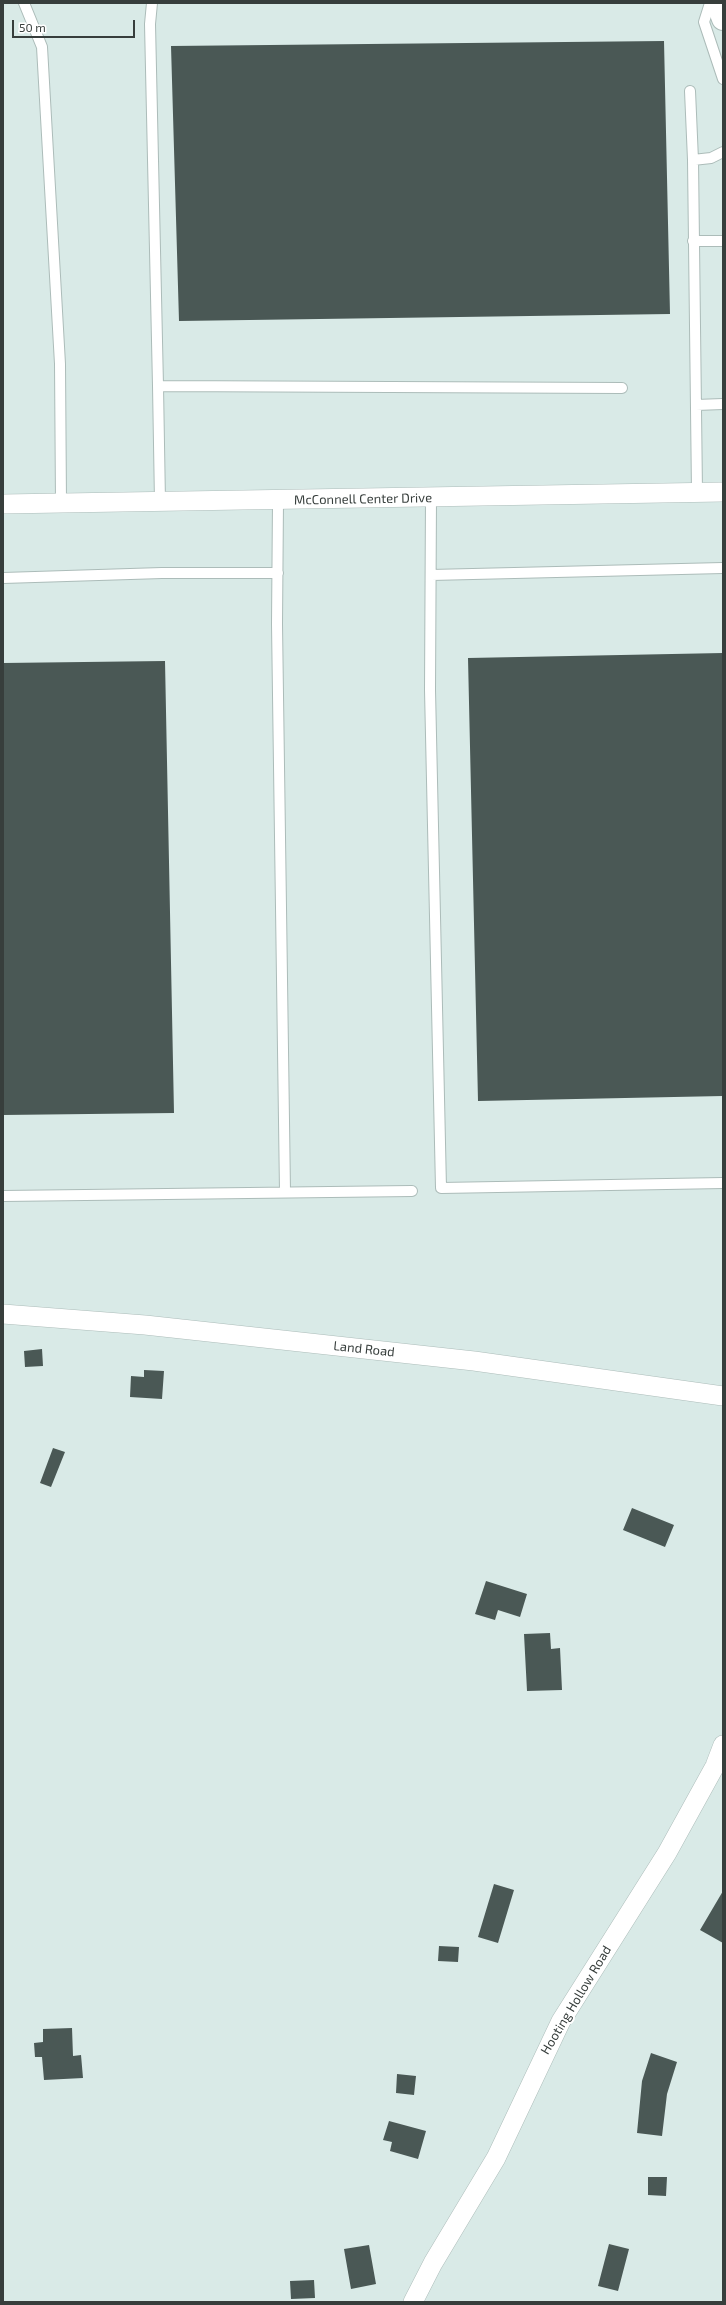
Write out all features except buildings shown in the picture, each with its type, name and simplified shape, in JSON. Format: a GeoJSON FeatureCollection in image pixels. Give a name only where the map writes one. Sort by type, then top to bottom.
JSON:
{"type":"FeatureCollection","features":[{"type":"Feature","properties":{"kind":"street"},"geometry":{"type":"LineString","coordinates":[[716,3],[723,19]]}},
{"type":"Feature","properties":{"kind":"street","name":"McConnell Center Drive"},"geometry":{"type":"LineString","coordinates":[[3,504],[278,501],[723,492]]}},
{"type":"Feature","properties":{"kind":"street","name":"Land Road"},"geometry":{"type":"LineString","coordinates":[[3,1314],[146,1325],[474,1360],[723,1396]]}},
{"type":"Feature","properties":{"kind":"street","name":"Hooting Hollow Road"},"geometry":{"type":"LineString","coordinates":[[413,2302],[433,2263],[496,2158],[561,2021],[667,1853],[715,1766],[723,1745]]}},
{"type":"Feature","properties":{"kind":"lane"},"geometry":{"type":"LineString","coordinates":[[24,3],[42,47],[60,364],[61,503]]}},
{"type":"Feature","properties":{"kind":"lane"},"geometry":{"type":"LineString","coordinates":[[152,3],[150,32],[160,502]]}},
{"type":"Feature","properties":{"kind":"lane"},"geometry":{"type":"LineString","coordinates":[[710,3],[704,22],[723,79]]}},
{"type":"Feature","properties":{"kind":"lane"},"geometry":{"type":"LineString","coordinates":[[690,91],[693,160],[697,492]]}},
{"type":"Feature","properties":{"kind":"lane"},"geometry":{"type":"LineString","coordinates":[[693,160],[711,158],[723,152]]}},
{"type":"Feature","properties":{"kind":"lane"},"geometry":{"type":"LineString","coordinates":[[693,241],[723,241]]}},
{"type":"Feature","properties":{"kind":"lane"},"geometry":{"type":"LineString","coordinates":[[158,386],[622,388]]}},
{"type":"Feature","properties":{"kind":"lane"},"geometry":{"type":"LineString","coordinates":[[696,405],[723,404]]}},
{"type":"Feature","properties":{"kind":"lane"},"geometry":{"type":"LineString","coordinates":[[431,498],[430,698],[441,1188],[723,1183]]}},
{"type":"Feature","properties":{"kind":"lane"},"geometry":{"type":"LineString","coordinates":[[278,501],[284,1192]]}},
{"type":"Feature","properties":{"kind":"lane"},"geometry":{"type":"LineString","coordinates":[[706,568],[723,576]]}},
{"type":"Feature","properties":{"kind":"lane"},"geometry":{"type":"LineString","coordinates":[[431,575],[723,568]]}},
{"type":"Feature","properties":{"kind":"lane"},"geometry":{"type":"LineString","coordinates":[[3,578],[162,573],[278,573]]}},
{"type":"Feature","properties":{"kind":"lane"},"geometry":{"type":"LineString","coordinates":[[3,1196],[412,1191]]}}]}
